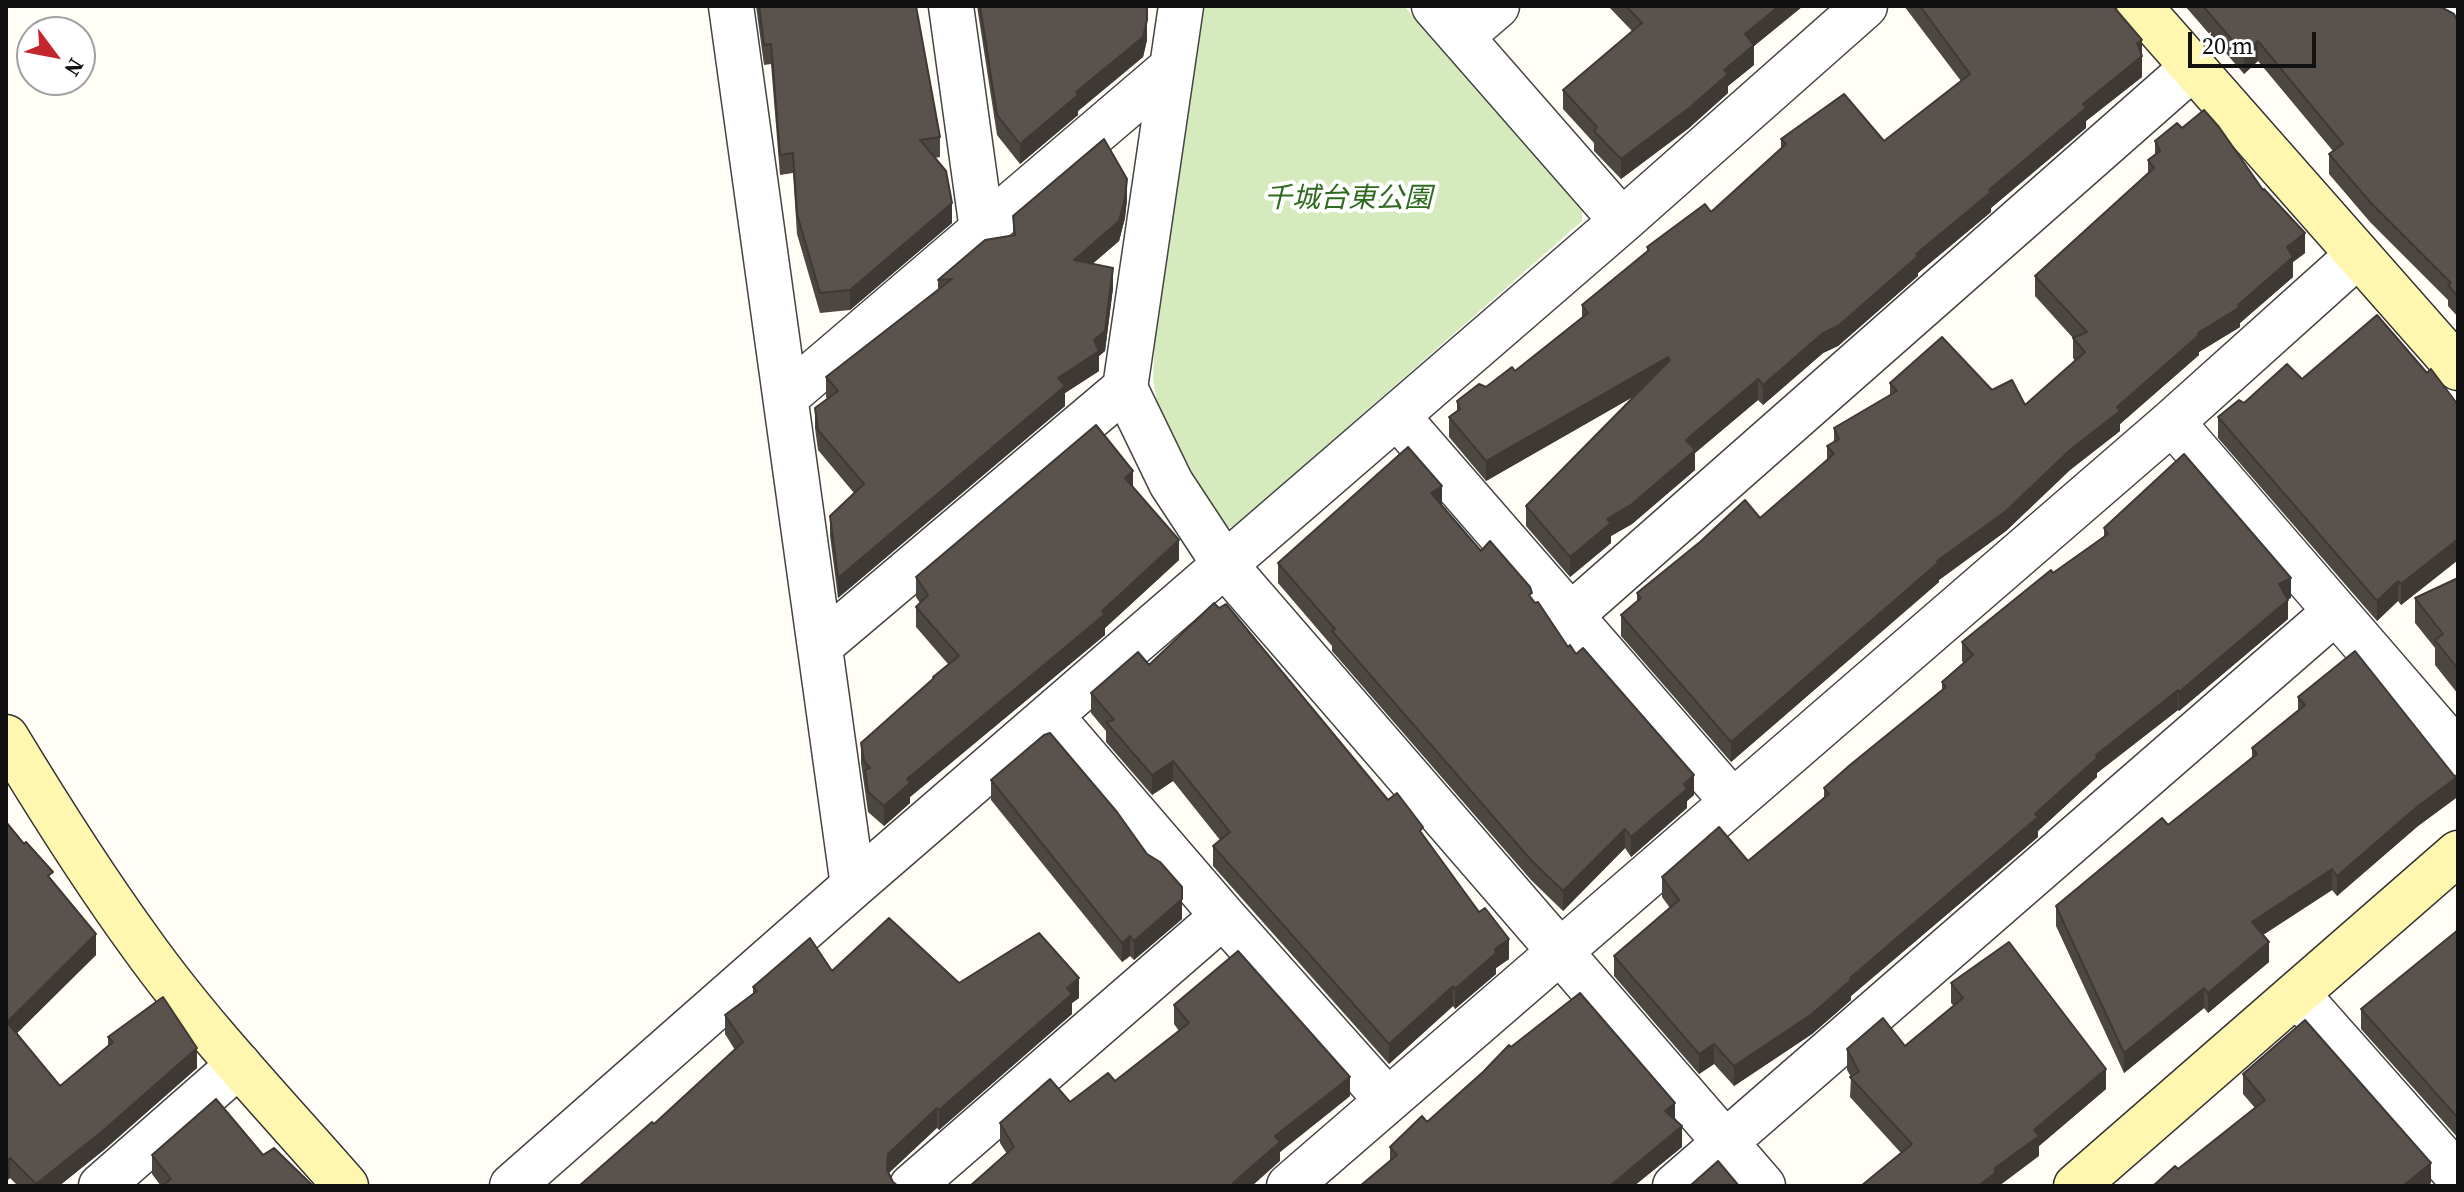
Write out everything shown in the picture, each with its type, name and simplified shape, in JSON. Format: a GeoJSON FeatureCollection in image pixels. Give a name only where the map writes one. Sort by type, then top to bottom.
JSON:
{"type":"FeatureCollection","features":[{"type":"Feature","properties":{"kind":"street"},"geometry":{"type":"LineString","coordinates":[[731,6],[853,886]]}},
{"type":"Feature","properties":{"kind":"street"},"geometry":{"type":"LineString","coordinates":[[951,6],[982,230]]}},
{"type":"Feature","properties":{"kind":"street"},"geometry":{"type":"LineString","coordinates":[[1181,6],[1125,388],[1171,483],[1225,565],[1763,1186]]}},
{"type":"Feature","properties":{"kind":"street"},"geometry":{"type":"LineString","coordinates":[[1497,6],[1448,22],[1622,221]]}},
{"type":"Feature","properties":{"kind":"street"},"geometry":{"type":"LineString","coordinates":[[512,1186],[1865,6]]}},
{"type":"Feature","properties":{"kind":"street"},"geometry":{"type":"LineString","coordinates":[[2139,6],[2458,368]]}},
{"type":"Feature","properties":{"kind":"street"},"geometry":{"type":"LineString","coordinates":[[1570,616],[2192,68]]}},
{"type":"Feature","properties":{"kind":"street"},"geometry":{"type":"LineString","coordinates":[[786,397],[1170,69]]}},
{"type":"Feature","properties":{"kind":"street"},"geometry":{"type":"LineString","coordinates":[[1289,1186],[2172,422],[2358,255]]}},
{"type":"Feature","properties":{"kind":"street"},"geometry":{"type":"LineString","coordinates":[[821,645],[1125,388]]}},
{"type":"Feature","properties":{"kind":"street"},"geometry":{"type":"LineString","coordinates":[[1397,416],[1732,801]]}},
{"type":"Feature","properties":{"kind":"street"},"geometry":{"type":"LineString","coordinates":[[2172,422],[2458,753]]}},
{"type":"Feature","properties":{"kind":"street"},"geometry":{"type":"LineString","coordinates":[[1675,1186],[2335,612]]}},
{"type":"Feature","properties":{"kind":"street"},"geometry":{"type":"LineString","coordinates":[[1051,716],[1387,1100]]}},
{"type":"Feature","properties":{"kind":"street"},"geometry":{"type":"LineString","coordinates":[[6,737],[62,831],[143,947],[239,1065],[346,1186]]}},
{"type":"Feature","properties":{"kind":"street"},"geometry":{"type":"LineString","coordinates":[[6,793],[42,843],[143,947]]}},
{"type":"Feature","properties":{"kind":"street"},"geometry":{"type":"LineString","coordinates":[[2076,1186],[2458,853]]}},
{"type":"Feature","properties":{"kind":"street"},"geometry":{"type":"LineString","coordinates":[[912,1186],[1223,916]]}},
{"type":"Feature","properties":{"kind":"street"},"geometry":{"type":"LineString","coordinates":[[2297,994],[2458,1176]]}},
{"type":"Feature","properties":{"kind":"street"},"geometry":{"type":"LineString","coordinates":[[101,1186],[239,1065]]}},
{"type":"Feature","properties":{"kind":"green space","name":"千城台東公園"},"geometry":{"type":"Polygon","coordinates":[[[1201,6],[1404,6],[1582,209],[1582,221],[1234,527],[1217,527],[1163,432],[1153,380],[1155,336],[1201,6]]]}},
{"type":"Feature","properties":{"kind":"building"},"geometry":{"type":"Polygon","coordinates":[[[759,6],[916,6],[940,137],[920,140],[946,171],[952,203],[850,290],[820,293],[797,214],[793,153],[780,155],[771,44],[764,45],[759,6]]]}},
{"type":"Feature","properties":{"kind":"building"},"geometry":{"type":"Polygon","coordinates":[[[980,6],[1147,6],[1147,20],[1143,37],[1076,92],[1078,95],[1020,144],[997,115],[980,6]]]}},
{"type":"Feature","properties":{"kind":"building"},"geometry":{"type":"Polygon","coordinates":[[[1626,6],[1779,6],[1745,34],[1754,45],[1724,70],[1728,74],[1621,159],[1594,131],[1597,127],[1563,90],[1642,23],[1626,6]]]}},
{"type":"Feature","properties":{"kind":"building"},"geometry":{"type":"Polygon","coordinates":[[[1920,6],[2113,6],[2142,40],[2137,43],[2142,56],[2083,104],[2086,108],[1916,254],[1918,256],[1838,326],[1823,333],[1763,385],[1758,379],[1686,440],[1695,450],[1632,504],[1607,519],[1611,523],[1570,557],[1526,506],[1670,360],[1668,357],[1486,461],[1449,417],[1460,409],[1457,401],[1479,384],[1486,387],[1512,367],[1515,371],[1588,313],[1582,305],[1649,250],[1647,247],[1705,204],[1711,212],[1786,144],[1781,139],[1844,94],[1884,141],[1970,74],[1920,6]]]}},
{"type":"Feature","properties":{"kind":"building"},"geometry":{"type":"Polygon","coordinates":[[[2203,6],[2439,6],[2454,14],[2458,22],[2458,297],[2448,285],[2451,283],[2370,202],[2329,154],[2343,144],[2258,41],[2244,54],[2203,6]]]}},
{"type":"Feature","properties":{"kind":"building"},"geometry":{"type":"Polygon","coordinates":[[[2204,110],[2263,190],[2305,233],[2287,247],[2293,257],[2238,305],[2240,307],[2198,333],[2117,407],[2120,411],[2070,450],[2006,511],[1937,561],[1731,742],[1621,615],[1641,598],[1637,593],[1700,542],[1745,500],[1760,518],[1834,454],[1827,446],[1839,439],[1834,428],[1897,391],[1890,383],[1942,337],[1992,390],[2012,380],[2025,405],[2085,352],[2073,338],[2087,332],[2035,276],[2154,168],[2148,160],[2160,151],[2155,141],[2177,123],[2182,128],[2204,110]]]}},
{"type":"Feature","properties":{"kind":"building"},"geometry":{"type":"Polygon","coordinates":[[[1104,139],[1127,179],[1125,198],[1119,221],[1074,260],[1113,268],[1105,331],[1094,340],[1099,351],[1058,378],[1065,386],[838,578],[830,516],[864,484],[818,430],[815,408],[838,391],[826,377],[952,279],[938,280],[985,240],[1015,235],[1013,216],[1104,139]]]}},
{"type":"Feature","properties":{"kind":"building"},"geometry":{"type":"Polygon","coordinates":[[[2377,315],[2427,373],[2431,369],[2458,405],[2458,539],[2401,584],[2398,581],[2377,601],[2218,417],[2239,400],[2244,403],[2287,364],[2302,379],[2377,315]]]}},
{"type":"Feature","properties":{"kind":"building"},"geometry":{"type":"Polygon","coordinates":[[[1096,425],[1133,471],[1125,478],[1179,540],[1102,611],[1105,614],[907,779],[910,783],[884,806],[868,792],[865,770],[870,768],[864,761],[861,743],[959,656],[916,607],[928,595],[916,577],[1096,425]]]}},
{"type":"Feature","properties":{"kind":"building"},"geometry":{"type":"Polygon","coordinates":[[[1408,447],[1442,486],[1431,493],[1481,551],[1490,541],[1530,587],[1532,593],[1529,595],[1535,603],[1538,602],[1568,647],[1570,645],[1576,654],[1583,648],[1694,775],[1684,784],[1687,789],[1631,837],[1625,829],[1563,891],[1531,860],[1332,631],[1335,629],[1278,563],[1408,447]]]}},
{"type":"Feature","properties":{"kind":"building"},"geometry":{"type":"Polygon","coordinates":[[[2184,454],[2291,578],[2279,584],[2288,600],[2179,692],[2096,755],[2097,758],[2035,814],[2038,817],[1812,1014],[1734,1066],[1714,1044],[1699,1054],[1614,956],[1679,900],[1662,877],[1719,827],[1748,861],[1829,794],[1824,788],[1850,765],[1946,687],[1942,682],[1973,655],[1962,642],[2051,570],[2053,573],[2108,534],[2104,528],[2184,454]]]}},
{"type":"Feature","properties":{"kind":"building"},"geometry":{"type":"Polygon","coordinates":[[[2458,578],[2458,669],[2435,640],[2443,634],[2415,598],[2458,578]]]}},
{"type":"Feature","properties":{"kind":"building"},"geometry":{"type":"Polygon","coordinates":[[[1214,603],[1219,608],[1226,604],[1388,800],[1397,793],[1423,827],[1420,831],[1479,912],[1485,908],[1509,939],[1389,1044],[1213,846],[1230,832],[1173,761],[1152,775],[1106,722],[1114,720],[1091,693],[1138,652],[1149,665],[1214,603]]]}},
{"type":"Feature","properties":{"kind":"building"},"geometry":{"type":"Polygon","coordinates":[[[2355,651],[2456,778],[2418,806],[2337,876],[2332,869],[2252,922],[2269,942],[2208,993],[2204,988],[2124,1053],[2056,906],[2162,818],[2168,825],[2257,754],[2252,748],[2305,705],[2298,697],[2355,651]]]}},
{"type":"Feature","properties":{"kind":"building"},"geometry":{"type":"Polygon","coordinates":[[[1050,733],[1117,812],[1147,854],[1160,862],[1182,887],[1182,899],[1134,941],[1130,936],[1122,943],[991,780],[1050,733]]]}},
{"type":"Feature","properties":{"kind":"building"},"geometry":{"type":"Polygon","coordinates":[[[6,822],[53,872],[48,876],[96,934],[7,1022],[60,1086],[113,1042],[108,1037],[163,997],[197,1048],[105,1129],[36,1184],[10,1158],[6,1162],[6,822]]]}},
{"type":"Feature","properties":{"kind":"building"},"geometry":{"type":"Polygon","coordinates":[[[889,918],[959,983],[1039,933],[1079,978],[1067,988],[1072,994],[939,1110],[937,1108],[888,1154],[887,1170],[898,1186],[579,1186],[652,1122],[654,1124],[743,1042],[725,1015],[757,991],[753,987],[810,938],[832,971],[889,918]]]}},
{"type":"Feature","properties":{"kind":"building"},"geometry":{"type":"Polygon","coordinates":[[[2458,930],[2458,1118],[2361,1009],[2458,930]]]}},
{"type":"Feature","properties":{"kind":"building"},"geometry":{"type":"Polygon","coordinates":[[[2009,942],[2106,1069],[2034,1130],[2039,1136],[1995,1168],[1995,1173],[1978,1186],[1861,1186],[1912,1144],[1850,1077],[1859,1072],[1847,1049],[1883,1018],[1905,1046],[1963,998],[1951,983],[2009,942]]]}},
{"type":"Feature","properties":{"kind":"building"},"geometry":{"type":"Polygon","coordinates":[[[1238,951],[1350,1077],[1275,1136],[1280,1142],[1233,1183],[1236,1186],[970,1186],[1014,1147],[1000,1123],[1050,1079],[1070,1102],[1108,1073],[1115,1081],[1189,1023],[1174,1005],[1238,951]]]}},
{"type":"Feature","properties":{"kind":"building"},"geometry":{"type":"Polygon","coordinates":[[[1580,993],[1675,1103],[1665,1111],[1682,1126],[1612,1186],[1360,1186],[1397,1155],[1390,1147],[1422,1116],[1427,1122],[1509,1045],[1511,1047],[1580,993]]]}},
{"type":"Feature","properties":{"kind":"building"},"geometry":{"type":"Polygon","coordinates":[[[2305,1020],[2431,1163],[2403,1186],[2153,1186],[2175,1166],[2178,1169],[2265,1100],[2243,1074],[2305,1020]]]}},
{"type":"Feature","properties":{"kind":"building"},"geometry":{"type":"Polygon","coordinates":[[[216,1099],[263,1155],[274,1148],[313,1186],[162,1186],[171,1179],[152,1155],[216,1099]]]}},
{"type":"Feature","properties":{"kind":"building"},"geometry":{"type":"Polygon","coordinates":[[[1718,1161],[1739,1186],[1689,1186],[1691,1185],[1718,1161]]]}}]}
